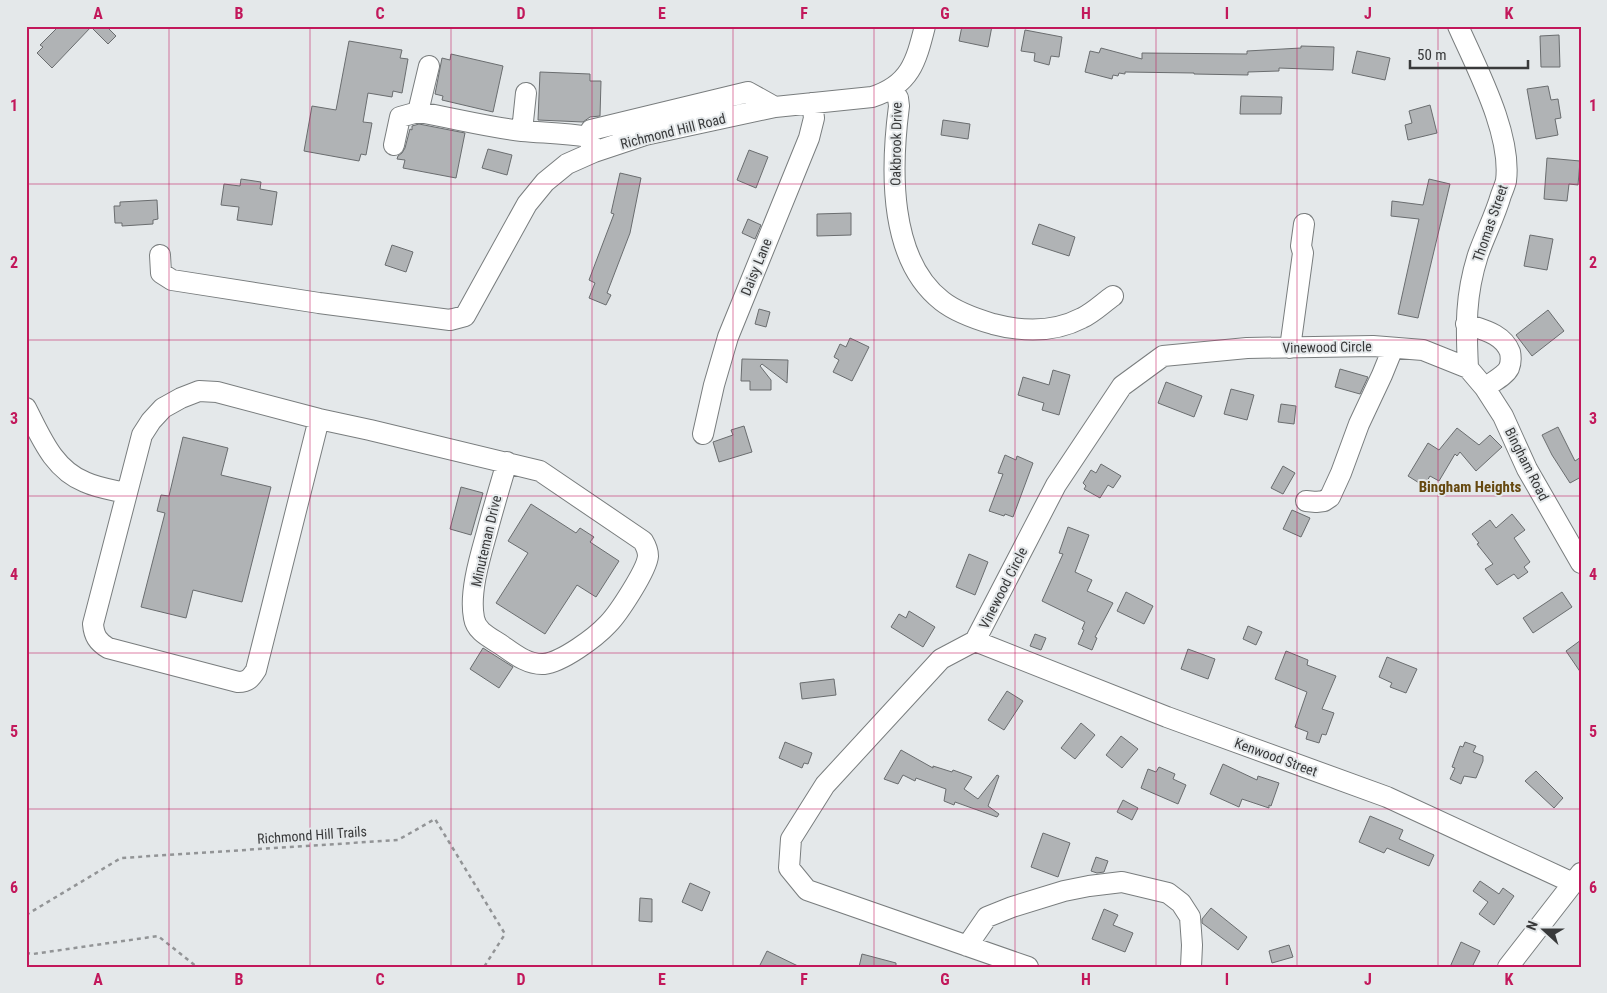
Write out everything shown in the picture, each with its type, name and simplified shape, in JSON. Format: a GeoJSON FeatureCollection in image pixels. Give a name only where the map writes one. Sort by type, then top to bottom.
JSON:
{"type":"FeatureCollection","features":[{"type":"Feature","properties":{"kind":"street","name":"Richmond Hill Road"},"geometry":{"type":"LineString","coordinates":[[160,255],[162,273],[172,280],[406,315],[450,320],[465,316],[527,204],[545,182],[591,145],[775,107],[872,97],[892,89],[907,75],[920,45],[925,26]]}},
{"type":"Feature","properties":{"kind":"street","name":"Thomas Street"},"geometry":{"type":"LineString","coordinates":[[1458,26],[1496,115],[1506,149],[1506,181],[1496,213],[1479,254],[1468,294],[1466,324],[1468,368]]}},
{"type":"Feature","properties":{"kind":"street"},"geometry":{"type":"LineString","coordinates":[[418,112],[429,66]]}},
{"type":"Feature","properties":{"kind":"street","name":"Oakbrook Drive"},"geometry":{"type":"LineString","coordinates":[[892,89],[898,98],[899,106],[894,168],[898,212],[909,255],[918,273],[934,294],[953,308],[982,321],[1018,329],[1034,330],[1053,328],[1084,318],[1112,296]]}},
{"type":"Feature","properties":{"kind":"street"},"geometry":{"type":"LineString","coordinates":[[522,131],[526,93]]}},
{"type":"Feature","properties":{"kind":"street","name":"Daisy Lane"},"geometry":{"type":"LineString","coordinates":[[702,434],[728,337],[809,138],[814,118],[812,103]]}},
{"type":"Feature","properties":{"kind":"street"},"geometry":{"type":"LineString","coordinates":[[394,145],[400,117],[418,112],[522,131],[567,133],[591,145]]}},
{"type":"Feature","properties":{"kind":"street"},"geometry":{"type":"LineString","coordinates":[[1290,348],[1303,253],[1301,246],[1304,224]]}},
{"type":"Feature","properties":{"kind":"street"},"geometry":{"type":"LineString","coordinates":[[1466,324],[1494,334],[1506,343],[1511,356],[1509,367],[1506,371],[1485,388]]}},
{"type":"Feature","properties":{"kind":"street","name":"Vinewood Circle"},"geometry":{"type":"LineString","coordinates":[[1028,967],[808,890],[789,868],[791,839],[825,785],[941,659],[975,641],[1056,485],[1122,386],[1163,356],[1239,349],[1373,346],[1423,350],[1468,368]]}},
{"type":"Feature","properties":{"kind":"street"},"geometry":{"type":"LineString","coordinates":[[1306,500],[1316,502],[1324,501],[1330,497],[1342,473],[1359,424],[1393,348]]}},
{"type":"Feature","properties":{"kind":"street","name":"Bingham Road"},"geometry":{"type":"LineString","coordinates":[[1468,368],[1485,388],[1503,416],[1527,470],[1581,563]]}},
{"type":"Feature","properties":{"kind":"street","name":"Minuteman Drive"},"geometry":{"type":"LineString","coordinates":[[319,419],[256,670],[252,677],[246,682],[238,682],[108,648],[99,643],[94,635],[93,624],[142,435],[163,408],[181,398],[199,392],[217,392],[319,419],[370,430],[506,462],[540,471],[632,533],[647,548],[648,557],[641,577],[608,624],[584,644],[557,661],[538,664],[520,658],[481,632],[474,619],[473,602],[477,567],[506,462]]}},
{"type":"Feature","properties":{"kind":"street"},"geometry":{"type":"LineString","coordinates":[[26,408],[50,454],[64,469],[86,483],[126,493]]}},
{"type":"Feature","properties":{"kind":"street","name":"Kenwood Street"},"geometry":{"type":"LineString","coordinates":[[975,641],[1167,717],[1387,797],[1577,878]]}},
{"type":"Feature","properties":{"kind":"street"},"geometry":{"type":"LineString","coordinates":[[1508,967],[1577,878]]}},
{"type":"Feature","properties":{"kind":"street"},"geometry":{"type":"LineString","coordinates":[[967,946],[987,917],[1064,891],[1122,882],[1168,892],[1182,903],[1190,917],[1191,967]]}},
{"type":"Feature","properties":{"kind":"path","name":"Richmond Hill Trails"},"geometry":{"type":"LineString","coordinates":[[26,915],[121,858],[398,840],[436,819],[506,934],[484,967]]}},
{"type":"Feature","properties":{"kind":"path"},"geometry":{"type":"LineString","coordinates":[[26,953],[33,954],[158,936],[197,967]]}},
{"type":"Feature","properties":{"kind":"building"},"geometry":{"type":"Polygon","coordinates":[[[59,26],[106,26],[116,36],[108,44],[91,27],[52,68],[37,53],[43,47],[40,45],[59,26]]]}},
{"type":"Feature","properties":{"kind":"building"},"geometry":{"type":"Polygon","coordinates":[[[962,26],[992,26],[988,47],[959,41],[962,26]]]}},
{"type":"Feature","properties":{"kind":"building"},"geometry":{"type":"Polygon","coordinates":[[[1025,30],[1062,37],[1059,57],[1051,56],[1049,65],[1034,61],[1035,53],[1021,51],[1025,30]]]}},
{"type":"Feature","properties":{"kind":"building"},"geometry":{"type":"Polygon","coordinates":[[[1559,35],[1560,67],[1541,67],[1540,36],[1559,35]]]}},
{"type":"Feature","properties":{"kind":"building"},"geometry":{"type":"Polygon","coordinates":[[[349,41],[402,50],[400,58],[408,59],[402,93],[393,91],[392,97],[368,93],[363,122],[372,123],[366,155],[361,154],[359,161],[304,151],[312,106],[336,110],[349,41]]]}},
{"type":"Feature","properties":{"kind":"building"},"geometry":{"type":"Polygon","coordinates":[[[1301,46],[1334,47],[1333,70],[1279,68],[1279,71],[1248,72],[1248,75],[1125,72],[1125,74],[1119,73],[1118,76],[1113,75],[1112,79],[1085,72],[1090,51],[1099,53],[1101,48],[1142,59],[1142,53],[1247,54],[1247,51],[1301,48],[1301,46]]]}},
{"type":"Feature","properties":{"kind":"building"},"geometry":{"type":"Polygon","coordinates":[[[1357,51],[1390,58],[1385,80],[1352,73],[1357,51]]]}},
{"type":"Feature","properties":{"kind":"building"},"geometry":{"type":"Polygon","coordinates":[[[451,54],[503,66],[493,112],[442,100],[443,96],[435,94],[442,58],[450,60],[451,54]]]}},
{"type":"Feature","properties":{"kind":"building"},"geometry":{"type":"Polygon","coordinates":[[[540,72],[590,74],[590,81],[601,81],[600,116],[590,117],[583,122],[538,120],[540,72]]]}},
{"type":"Feature","properties":{"kind":"building"},"geometry":{"type":"Polygon","coordinates":[[[1548,86],[1551,100],[1558,99],[1561,118],[1555,119],[1558,135],[1536,139],[1527,89],[1548,86]]]}},
{"type":"Feature","properties":{"kind":"building"},"geometry":{"type":"Polygon","coordinates":[[[1241,96],[1282,97],[1281,114],[1240,114],[1241,96]]]}},
{"type":"Feature","properties":{"kind":"building"},"geometry":{"type":"Polygon","coordinates":[[[1430,105],[1437,133],[1408,140],[1405,125],[1412,123],[1409,111],[1430,105]]]}},
{"type":"Feature","properties":{"kind":"building"},"geometry":{"type":"Polygon","coordinates":[[[943,120],[970,124],[968,139],[941,135],[943,120]]]}},
{"type":"Feature","properties":{"kind":"building"},"geometry":{"type":"Polygon","coordinates":[[[419,124],[465,133],[456,178],[403,168],[405,160],[397,159],[398,156],[405,148],[410,129],[412,130],[412,126],[419,124]]]}},
{"type":"Feature","properties":{"kind":"building"},"geometry":{"type":"Polygon","coordinates":[[[488,149],[512,155],[507,175],[482,168],[488,149]]]}},
{"type":"Feature","properties":{"kind":"building"},"geometry":{"type":"Polygon","coordinates":[[[749,150],[768,157],[756,188],[737,180],[749,150]]]}},
{"type":"Feature","properties":{"kind":"building"},"geometry":{"type":"Polygon","coordinates":[[[1547,158],[1580,161],[1578,185],[1569,184],[1567,201],[1544,199],[1547,158]]]}},
{"type":"Feature","properties":{"kind":"building"},"geometry":{"type":"Polygon","coordinates":[[[620,173],[641,178],[630,233],[607,293],[611,295],[606,305],[589,298],[595,283],[589,280],[614,214],[611,213],[620,173]]]}},
{"type":"Feature","properties":{"kind":"building"},"geometry":{"type":"Polygon","coordinates":[[[241,179],[261,182],[260,189],[277,192],[272,225],[237,220],[239,207],[221,205],[224,184],[240,186],[241,179]]]}},
{"type":"Feature","properties":{"kind":"building"},"geometry":{"type":"Polygon","coordinates":[[[1429,179],[1450,184],[1418,318],[1398,314],[1419,219],[1391,216],[1392,201],[1423,205],[1429,179]]]}},
{"type":"Feature","properties":{"kind":"building"},"geometry":{"type":"Polygon","coordinates":[[[157,200],[158,219],[153,220],[153,224],[122,226],[122,223],[115,223],[114,206],[120,206],[120,202],[157,200]]]}},
{"type":"Feature","properties":{"kind":"building"},"geometry":{"type":"Polygon","coordinates":[[[851,213],[851,235],[817,236],[817,214],[851,213]]]}},
{"type":"Feature","properties":{"kind":"building"},"geometry":{"type":"Polygon","coordinates":[[[748,219],[761,225],[755,239],[742,233],[748,219]]]}},
{"type":"Feature","properties":{"kind":"building"},"geometry":{"type":"Polygon","coordinates":[[[1039,224],[1075,237],[1069,256],[1032,244],[1039,224]]]}},
{"type":"Feature","properties":{"kind":"building"},"geometry":{"type":"Polygon","coordinates":[[[1530,235],[1553,239],[1547,270],[1524,266],[1530,235]]]}},
{"type":"Feature","properties":{"kind":"building"},"geometry":{"type":"Polygon","coordinates":[[[392,245],[413,252],[406,272],[385,265],[392,245]]]}},
{"type":"Feature","properties":{"kind":"building"},"geometry":{"type":"Polygon","coordinates":[[[759,309],[770,312],[766,327],[755,324],[759,309]]]}},
{"type":"Feature","properties":{"kind":"building"},"geometry":{"type":"Polygon","coordinates":[[[1548,310],[1564,331],[1532,356],[1516,335],[1548,310]]]}},
{"type":"Feature","properties":{"kind":"building"},"geometry":{"type":"Polygon","coordinates":[[[850,338],[869,347],[852,381],[833,372],[839,360],[834,357],[840,344],[846,347],[850,338]]]}},
{"type":"Feature","properties":{"kind":"building"},"geometry":{"type":"Polygon","coordinates":[[[742,359],[788,360],[787,383],[762,364],[760,366],[771,380],[771,390],[750,390],[750,381],[741,381],[742,359]]]}},
{"type":"Feature","properties":{"kind":"building"},"geometry":{"type":"Polygon","coordinates":[[[1340,369],[1368,377],[1360,394],[1335,387],[1340,369]]]}},
{"type":"Feature","properties":{"kind":"building"},"geometry":{"type":"Polygon","coordinates":[[[1053,370],[1070,375],[1059,415],[1042,410],[1044,403],[1018,395],[1023,377],[1049,385],[1053,370]]]}},
{"type":"Feature","properties":{"kind":"building"},"geometry":{"type":"Polygon","coordinates":[[[1166,382],[1202,396],[1194,417],[1158,403],[1166,382]]]}},
{"type":"Feature","properties":{"kind":"building"},"geometry":{"type":"Polygon","coordinates":[[[1231,389],[1254,395],[1247,420],[1224,414],[1231,389]]]}},
{"type":"Feature","properties":{"kind":"building"},"geometry":{"type":"Polygon","coordinates":[[[1281,404],[1296,406],[1294,424],[1278,422],[1281,404]]]}},
{"type":"Feature","properties":{"kind":"building"},"geometry":{"type":"Polygon","coordinates":[[[744,426],[752,452],[719,462],[713,442],[733,435],[731,430],[744,426]]]}},
{"type":"Feature","properties":{"kind":"building"},"geometry":{"type":"Polygon","coordinates":[[[1558,427],[1575,461],[1581,457],[1581,477],[1570,483],[1542,435],[1558,427]]]}},
{"type":"Feature","properties":{"kind":"building"},"geometry":{"type":"Polygon","coordinates":[[[1457,428],[1479,445],[1490,435],[1502,447],[1476,471],[1460,452],[1457,456],[1455,454],[1439,481],[1430,476],[1424,486],[1408,476],[1428,443],[1439,450],[1457,428]]]}},
{"type":"Feature","properties":{"kind":"building"},"geometry":{"type":"Polygon","coordinates":[[[183,437],[228,448],[221,475],[271,487],[242,602],[193,590],[186,618],[141,607],[165,513],[157,511],[161,495],[169,496],[183,437]]]}},
{"type":"Feature","properties":{"kind":"building"},"geometry":{"type":"Polygon","coordinates":[[[1005,455],[1016,460],[1017,456],[1033,463],[1013,517],[989,511],[1003,474],[998,473],[1005,455]]]}},
{"type":"Feature","properties":{"kind":"building"},"geometry":{"type":"Polygon","coordinates":[[[1101,464],[1121,476],[1113,488],[1108,485],[1100,498],[1084,489],[1086,486],[1083,483],[1091,470],[1096,473],[1101,464]]]}},
{"type":"Feature","properties":{"kind":"building"},"geometry":{"type":"Polygon","coordinates":[[[1283,466],[1295,473],[1283,494],[1271,488],[1283,466]]]}},
{"type":"Feature","properties":{"kind":"building"},"geometry":{"type":"Polygon","coordinates":[[[461,487],[483,493],[471,535],[450,529],[461,487]]]}},
{"type":"Feature","properties":{"kind":"building"},"geometry":{"type":"Polygon","coordinates":[[[531,504],[576,533],[580,528],[594,537],[590,542],[619,561],[596,597],[577,585],[545,634],[496,603],[528,553],[508,541],[531,504]]]}},
{"type":"Feature","properties":{"kind":"building"},"geometry":{"type":"Polygon","coordinates":[[[1292,510],[1310,518],[1301,537],[1283,529],[1292,510]]]}},
{"type":"Feature","properties":{"kind":"building"},"geometry":{"type":"Polygon","coordinates":[[[1512,514],[1525,530],[1514,538],[1530,562],[1524,567],[1528,572],[1518,579],[1514,574],[1497,585],[1485,569],[1493,564],[1477,544],[1479,543],[1472,534],[1490,520],[1496,528],[1512,514]]]}},
{"type":"Feature","properties":{"kind":"building"},"geometry":{"type":"Polygon","coordinates":[[[1068,527],[1089,535],[1075,572],[1092,580],[1087,591],[1113,603],[1095,637],[1097,638],[1092,650],[1078,644],[1085,622],[1042,601],[1063,554],[1059,553],[1068,527]]]}},
{"type":"Feature","properties":{"kind":"building"},"geometry":{"type":"Polygon","coordinates":[[[969,554],[988,562],[975,595],[956,587],[969,554]]]}},
{"type":"Feature","properties":{"kind":"building"},"geometry":{"type":"Polygon","coordinates":[[[1126,592],[1153,606],[1144,624],[1117,611],[1126,592]]]}},
{"type":"Feature","properties":{"kind":"building"},"geometry":{"type":"Polygon","coordinates":[[[1562,592],[1572,607],[1533,633],[1523,618],[1562,592]]]}},
{"type":"Feature","properties":{"kind":"building"},"geometry":{"type":"Polygon","coordinates":[[[909,611],[935,627],[923,647],[891,627],[899,614],[906,618],[909,611]]]}},
{"type":"Feature","properties":{"kind":"building"},"geometry":{"type":"Polygon","coordinates":[[[1248,626],[1262,632],[1256,645],[1243,639],[1248,626]]]}},
{"type":"Feature","properties":{"kind":"building"},"geometry":{"type":"Polygon","coordinates":[[[1035,634],[1046,638],[1041,650],[1030,646],[1035,634]]]}},
{"type":"Feature","properties":{"kind":"building"},"geometry":{"type":"Polygon","coordinates":[[[1581,640],[1581,673],[1566,651],[1581,640]]]}},
{"type":"Feature","properties":{"kind":"building"},"geometry":{"type":"Polygon","coordinates":[[[483,648],[513,667],[499,688],[470,669],[483,648]]]}},
{"type":"Feature","properties":{"kind":"building"},"geometry":{"type":"Polygon","coordinates":[[[1188,649],[1215,659],[1208,679],[1181,669],[1188,649]]]}},
{"type":"Feature","properties":{"kind":"building"},"geometry":{"type":"Polygon","coordinates":[[[1286,651],[1308,660],[1307,665],[1336,676],[1322,709],[1334,713],[1326,735],[1322,734],[1319,743],[1306,739],[1308,732],[1295,727],[1307,692],[1275,679],[1286,651]]]}},
{"type":"Feature","properties":{"kind":"building"},"geometry":{"type":"Polygon","coordinates":[[[1387,657],[1417,669],[1406,693],[1390,687],[1392,683],[1379,677],[1387,657]]]}},
{"type":"Feature","properties":{"kind":"building"},"geometry":{"type":"Polygon","coordinates":[[[834,679],[836,695],[802,699],[800,683],[834,679]]]}},
{"type":"Feature","properties":{"kind":"building"},"geometry":{"type":"Polygon","coordinates":[[[1007,691],[1023,701],[1004,730],[988,720],[1007,691]]]}},
{"type":"Feature","properties":{"kind":"building"},"geometry":{"type":"Polygon","coordinates":[[[1081,723],[1095,735],[1075,759],[1061,748],[1081,723]]]}},
{"type":"Feature","properties":{"kind":"building"},"geometry":{"type":"Polygon","coordinates":[[[1121,736],[1138,749],[1122,768],[1106,755],[1121,736]]]}},
{"type":"Feature","properties":{"kind":"building"},"geometry":{"type":"Polygon","coordinates":[[[785,742],[812,753],[808,764],[804,763],[802,768],[779,758],[785,742]]]}},
{"type":"Feature","properties":{"kind":"building"},"geometry":{"type":"Polygon","coordinates":[[[1465,742],[1476,746],[1473,752],[1483,756],[1483,761],[1476,778],[1464,776],[1461,784],[1450,779],[1455,768],[1452,767],[1460,746],[1463,747],[1465,742]]]}},
{"type":"Feature","properties":{"kind":"building"},"geometry":{"type":"Polygon","coordinates":[[[901,750],[933,768],[933,766],[952,772],[953,770],[972,777],[964,789],[978,799],[997,775],[999,776],[988,806],[999,814],[997,817],[955,802],[954,805],[944,801],[946,789],[916,778],[915,781],[903,775],[898,784],[884,779],[901,750]]]}},
{"type":"Feature","properties":{"kind":"building"},"geometry":{"type":"Polygon","coordinates":[[[1223,764],[1257,780],[1258,776],[1279,783],[1271,806],[1269,805],[1269,808],[1242,799],[1239,807],[1210,794],[1223,764]]]}},
{"type":"Feature","properties":{"kind":"building"},"geometry":{"type":"Polygon","coordinates":[[[1159,767],[1175,774],[1173,779],[1186,785],[1178,804],[1141,788],[1148,769],[1156,772],[1159,767]]]}},
{"type":"Feature","properties":{"kind":"building"},"geometry":{"type":"Polygon","coordinates":[[[1536,771],[1563,798],[1554,808],[1525,781],[1536,771]]]}},
{"type":"Feature","properties":{"kind":"building"},"geometry":{"type":"Polygon","coordinates":[[[1123,800],[1138,808],[1132,820],[1117,812],[1123,800]]]}},
{"type":"Feature","properties":{"kind":"building"},"geometry":{"type":"Polygon","coordinates":[[[1370,816],[1403,830],[1399,839],[1434,855],[1429,866],[1387,848],[1384,853],[1359,842],[1370,816]]]}},
{"type":"Feature","properties":{"kind":"building"},"geometry":{"type":"Polygon","coordinates":[[[1043,833],[1070,843],[1058,877],[1031,867],[1043,833]]]}},
{"type":"Feature","properties":{"kind":"building"},"geometry":{"type":"Polygon","coordinates":[[[1096,857],[1108,861],[1104,872],[1097,873],[1091,871],[1096,857]]]}},
{"type":"Feature","properties":{"kind":"building"},"geometry":{"type":"Polygon","coordinates":[[[1480,881],[1499,894],[1503,888],[1514,896],[1494,925],[1479,914],[1488,902],[1473,891],[1480,881]]]}},
{"type":"Feature","properties":{"kind":"building"},"geometry":{"type":"Polygon","coordinates":[[[690,883],[710,892],[702,911],[682,902],[690,883]]]}},
{"type":"Feature","properties":{"kind":"building"},"geometry":{"type":"Polygon","coordinates":[[[640,898],[652,899],[652,922],[639,921],[640,898]]]}},
{"type":"Feature","properties":{"kind":"building"},"geometry":{"type":"Polygon","coordinates":[[[1211,908],[1247,937],[1238,950],[1202,923],[1202,919],[1211,908]]]}},
{"type":"Feature","properties":{"kind":"building"},"geometry":{"type":"Polygon","coordinates":[[[1104,909],[1118,915],[1113,925],[1133,933],[1125,952],[1092,939],[1104,909]]]}},
{"type":"Feature","properties":{"kind":"building"},"geometry":{"type":"Polygon","coordinates":[[[1461,942],[1480,951],[1472,967],[1450,967],[1461,942]]]}},
{"type":"Feature","properties":{"kind":"building"},"geometry":{"type":"Polygon","coordinates":[[[1289,945],[1293,957],[1272,963],[1269,951],[1289,945]]]}},
{"type":"Feature","properties":{"kind":"building"},"geometry":{"type":"Polygon","coordinates":[[[767,951],[800,967],[759,967],[767,951]]]}},
{"type":"Feature","properties":{"kind":"building"},"geometry":{"type":"Polygon","coordinates":[[[862,954],[896,963],[896,967],[859,967],[862,954]]]}},
{"type":"Feature","properties":{"kind":"district","name":"Bingham Heights"},"geometry":{"type":"Point","coordinates":[1470,487]}}]}
